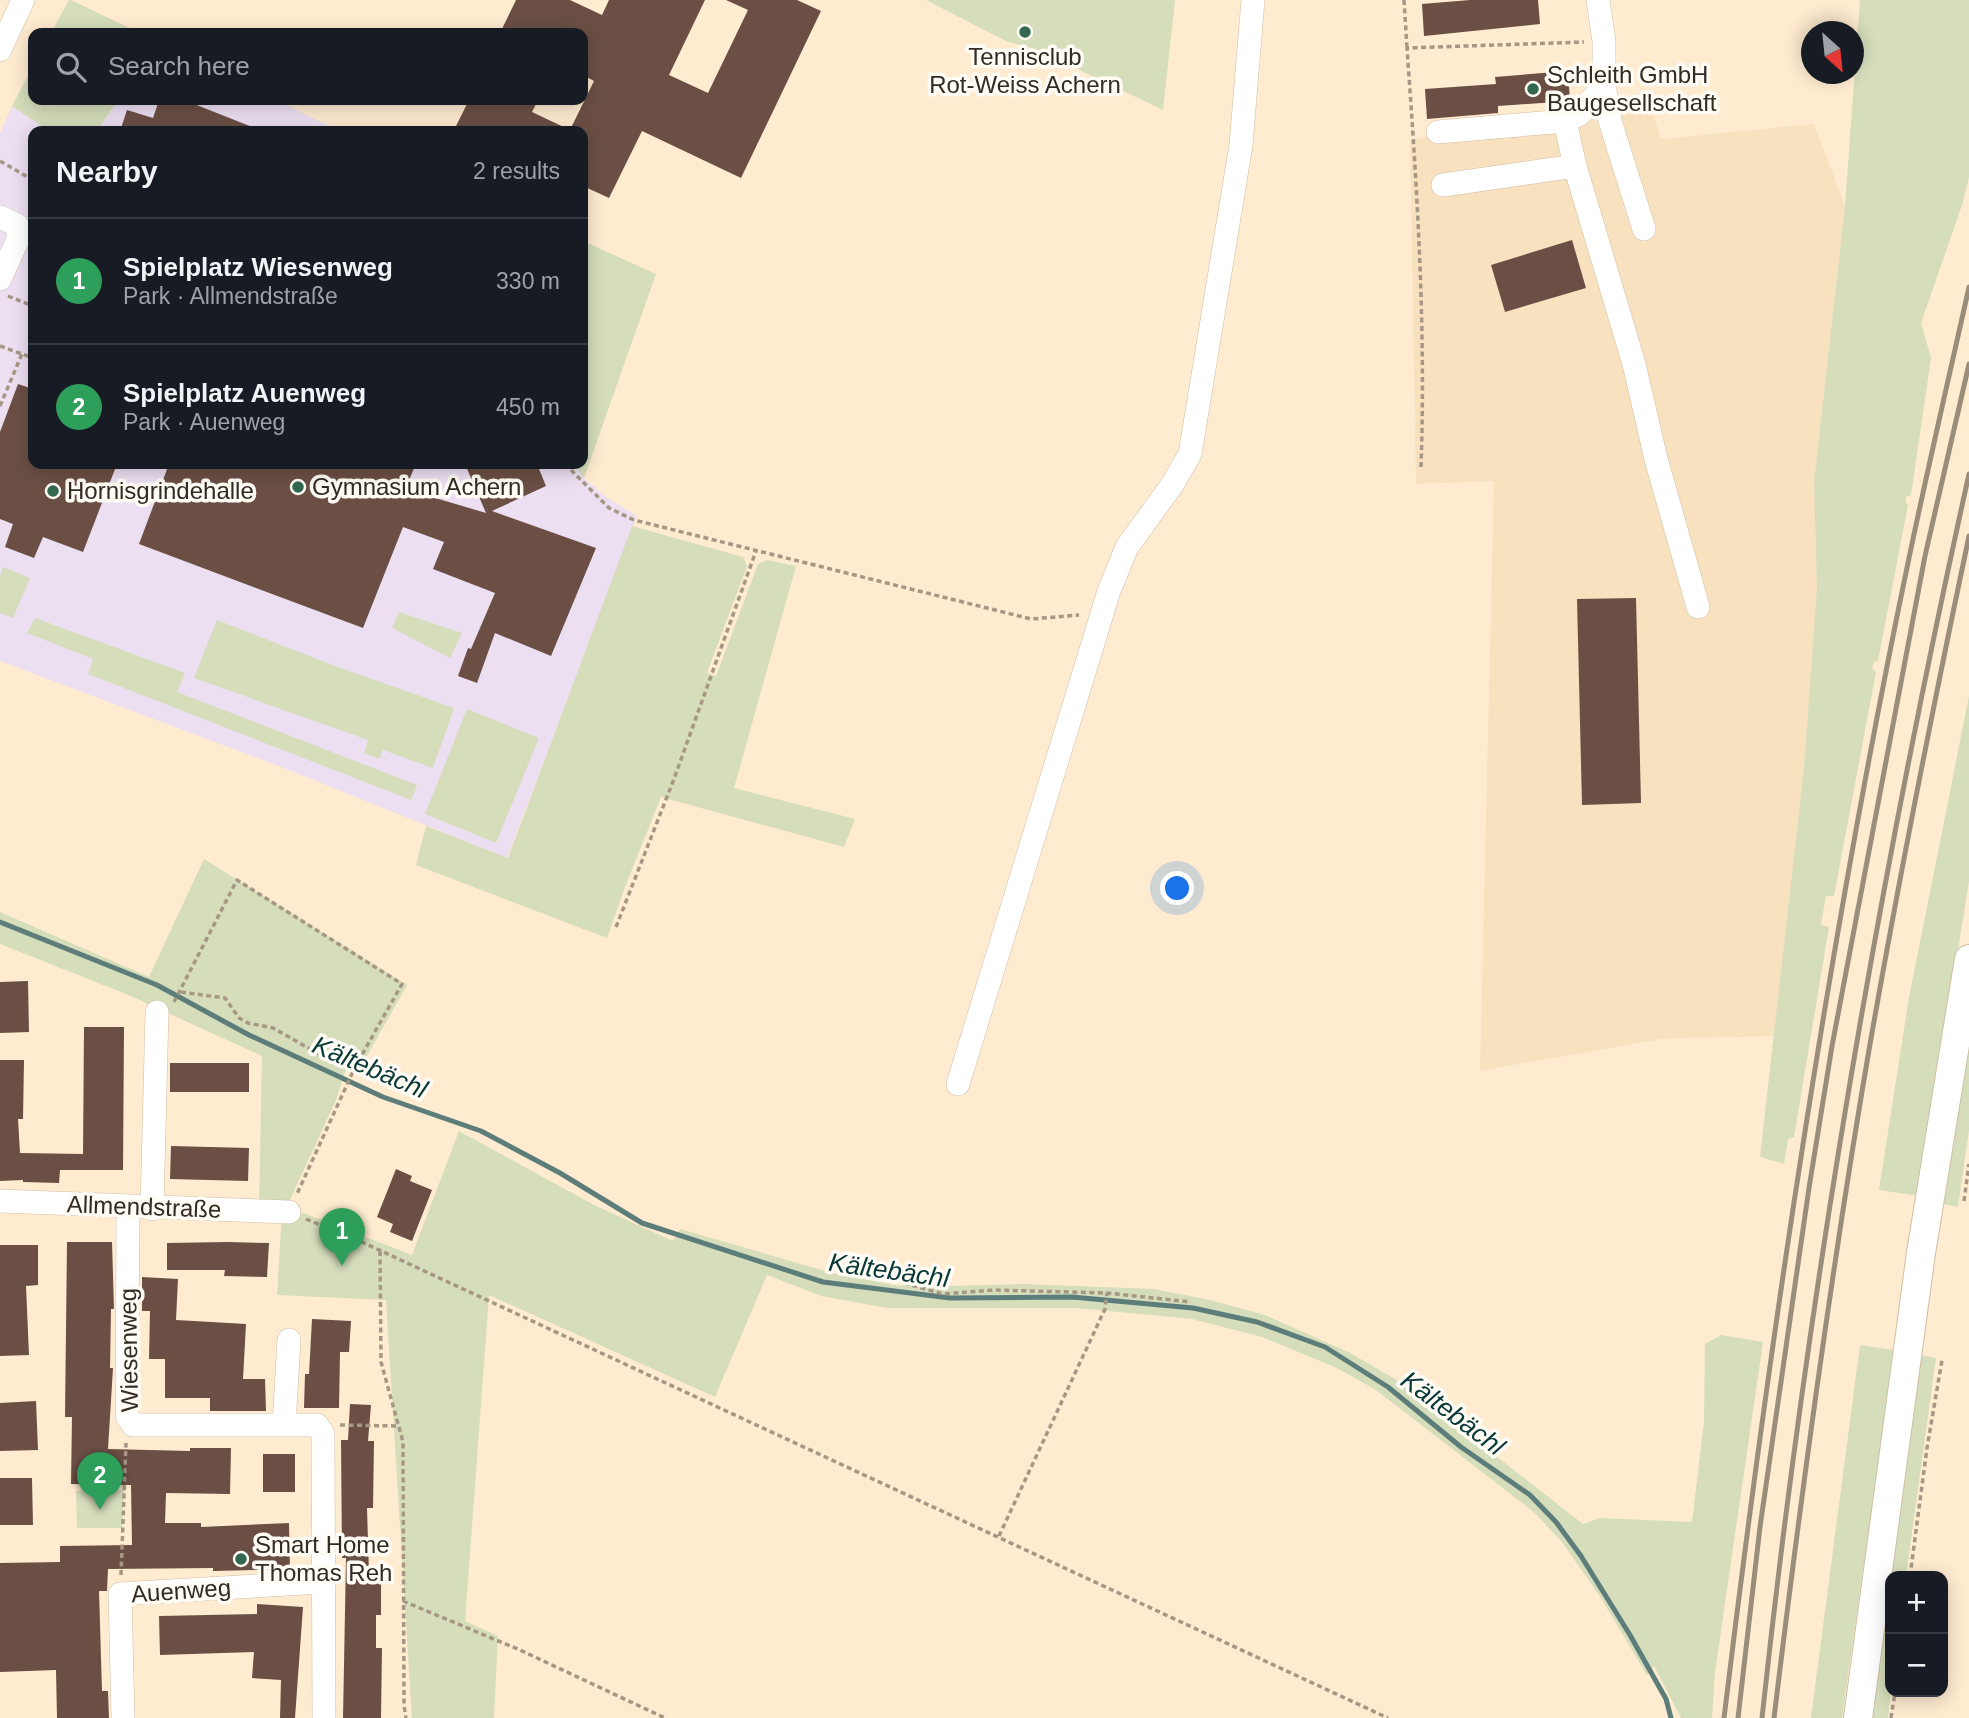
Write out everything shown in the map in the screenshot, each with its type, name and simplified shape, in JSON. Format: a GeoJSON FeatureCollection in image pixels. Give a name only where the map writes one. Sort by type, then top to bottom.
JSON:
{"type":"FeatureCollection","features":[{"type":"Feature","properties":{"kind":"main road"},"geometry":{"type":"LineString","coordinates":[[1858,1718],[1921,1253],[1969,960]]}},
{"type":"Feature","properties":{"kind":"street"},"geometry":{"type":"LineString","coordinates":[[0,50],[23,0]]}},
{"type":"Feature","properties":{"kind":"street"},"geometry":{"type":"LineString","coordinates":[[958,1084],[1109,591],[1127,547],[1172,485],[1189,454],[1241,145],[1253,0]]}},
{"type":"Feature","properties":{"kind":"street"},"geometry":{"type":"LineString","coordinates":[[1598,0],[1604,41],[1604,84],[1617,145],[1644,229]]}},
{"type":"Feature","properties":{"kind":"street"},"geometry":{"type":"LineString","coordinates":[[1437,132],[1565,121],[1580,114],[1604,84]]}},
{"type":"Feature","properties":{"kind":"street"},"geometry":{"type":"LineString","coordinates":[[1565,121],[1575,166],[1634,364],[1656,459],[1698,607]]}},
{"type":"Feature","properties":{"kind":"street"},"geometry":{"type":"LineString","coordinates":[[1443,185],[1575,166]]}},
{"type":"Feature","properties":{"kind":"street"},"geometry":{"type":"LineString","coordinates":[[0,217],[17,225],[19,237],[0,279]]}},
{"type":"Feature","properties":{"kind":"street"},"geometry":{"type":"LineString","coordinates":[[152,1209],[157,1012]]}},
{"type":"Feature","properties":{"kind":"street","name":"Allmendstraße"},"geometry":{"type":"LineString","coordinates":[[0,1201],[152,1209],[289,1212]]}},
{"type":"Feature","properties":{"kind":"street","name":"Wiesenweg"},"geometry":{"type":"LineString","coordinates":[[128,1207],[127,1416],[133,1425],[317,1425]]}},
{"type":"Feature","properties":{"kind":"street"},"geometry":{"type":"LineString","coordinates":[[284,1425],[289,1340]]}},
{"type":"Feature","properties":{"kind":"street"},"geometry":{"type":"LineString","coordinates":[[317,1425],[323,1434],[324,1718]]}},
{"type":"Feature","properties":{"kind":"street","name":"Auenweg"},"geometry":{"type":"LineString","coordinates":[[123,1718],[120,1594],[322,1582]]}},
{"type":"Feature","properties":{"kind":"path"},"geometry":{"type":"LineString","coordinates":[[1404,0],[1407,48]]}},
{"type":"Feature","properties":{"kind":"path"},"geometry":{"type":"LineString","coordinates":[[0,161],[28,177]]}},
{"type":"Feature","properties":{"kind":"path"},"geometry":{"type":"LineString","coordinates":[[0,292],[28,304]]}},
{"type":"Feature","properties":{"kind":"path"},"geometry":{"type":"LineString","coordinates":[[0,346],[28,356]]}},
{"type":"Feature","properties":{"kind":"path"},"geometry":{"type":"LineString","coordinates":[[0,406],[22,354]]}},
{"type":"Feature","properties":{"kind":"path"},"geometry":{"type":"LineString","coordinates":[[570,469],[609,508],[634,520],[1031,619],[1083,615]]}},
{"type":"Feature","properties":{"kind":"path"},"geometry":{"type":"LineString","coordinates":[[616,928],[674,779],[756,551]]}},
{"type":"Feature","properties":{"kind":"path"},"geometry":{"type":"LineString","coordinates":[[355,1067],[319,1054],[273,1028],[248,1023],[239,1018],[225,998],[181,992],[237,880],[402,984],[355,1067],[289,1212],[380,1250],[1388,1718]]}},
{"type":"Feature","properties":{"kind":"path"},"geometry":{"type":"LineString","coordinates":[[1964,1201],[1969,1164]]}},
{"type":"Feature","properties":{"kind":"path"},"geometry":{"type":"LineString","coordinates":[[380,1250],[381,1362],[403,1442],[405,1718]]}},
{"type":"Feature","properties":{"kind":"path"},"geometry":{"type":"LineString","coordinates":[[904,1283],[943,1294],[994,1290],[1107,1293],[1191,1302]]}},
{"type":"Feature","properties":{"kind":"path"},"geometry":{"type":"LineString","coordinates":[[999,1536],[1105,1309],[1107,1293]]}},
{"type":"Feature","properties":{"kind":"path"},"geometry":{"type":"LineString","coordinates":[[1911,1571],[1942,1360]]}},
{"type":"Feature","properties":{"kind":"path"},"geometry":{"type":"LineString","coordinates":[[120,1594],[127,1416]]}},
{"type":"Feature","properties":{"kind":"path"},"geometry":{"type":"LineString","coordinates":[[317,1425],[399,1426]]}},
{"type":"Feature","properties":{"kind":"path"},"geometry":{"type":"LineString","coordinates":[[403,1601],[520,1650],[665,1718]]}},
{"type":"Feature","properties":{"kind":"path"},"geometry":{"type":"LineString","coordinates":[[1891,1718],[1894,1697]]}},
{"type":"Feature","properties":{"kind":"shaded area","name":"Schleith GmbH Baugesellschaft"},"geometry":{"type":"Polygon","coordinates":[[[1648,99],[1661,139],[1814,124],[1845,206],[1814,482],[1817,587],[1804,768],[1774,1036],[1661,1039],[1480,1071],[1494,481],[1416,484],[1410,140],[1648,99]]]}},
{"type":"Feature","properties":{"kind":"shaded area"},"geometry":{"type":"Polygon","coordinates":[[[115,105],[286,105],[329,126],[100,126],[115,105]]]}},
{"type":"Feature","properties":{"kind":"shaded area","name":"Gymnasium Achern"},"geometry":{"type":"Polygon","coordinates":[[[12,106],[42,126],[28,126],[28,469],[577,469],[606,497],[637,516],[507,858],[284,768],[0,661],[0,133],[12,106]]]}},
{"type":"Feature","properties":{"kind":"green space"},"geometry":{"type":"Polygon","coordinates":[[[71,0],[130,28],[54,28],[71,0]]]}},
{"type":"Feature","properties":{"kind":"green space"},"geometry":{"type":"Polygon","coordinates":[[[926,0],[1175,0],[1163,110],[1038,50],[1006,41],[926,0]]]}},
{"type":"Feature","properties":{"kind":"green space"},"geometry":{"type":"Polygon","coordinates":[[[1860,0],[1969,0],[1969,177],[1963,202],[1921,323],[1931,358],[1911,495],[1906,497],[1908,505],[1878,661],[1874,662],[1872,668],[1876,672],[1834,896],[1826,896],[1821,925],[1829,927],[1794,1137],[1788,1139],[1784,1164],[1760,1157],[1804,768],[1817,587],[1814,482],[1845,206],[1854,84],[1864,84],[1864,21],[1858,21],[1860,0]]]}},
{"type":"Feature","properties":{"kind":"green space"},"geometry":{"type":"Polygon","coordinates":[[[28,76],[28,105],[115,105],[100,126],[42,126],[12,106],[28,76]]]}},
{"type":"Feature","properties":{"kind":"green space"},"geometry":{"type":"Polygon","coordinates":[[[588,243],[656,274],[588,467],[588,243]]]}},
{"type":"Feature","properties":{"kind":"green space"},"geometry":{"type":"Polygon","coordinates":[[[577,469],[587,469],[584,478],[577,469]]]}},
{"type":"Feature","properties":{"kind":"green space"},"geometry":{"type":"Polygon","coordinates":[[[632,526],[743,557],[747,566],[707,673],[716,676],[758,564],[767,560],[796,566],[734,788],[855,819],[844,847],[661,797],[607,938],[416,865],[426,826],[508,858],[632,526]]]}},
{"type":"Feature","properties":{"kind":"green space"},"geometry":{"type":"Polygon","coordinates":[[[3,567],[30,578],[13,618],[0,613],[0,576],[3,567]]]}},
{"type":"Feature","properties":{"kind":"green space"},"geometry":{"type":"Polygon","coordinates":[[[399,612],[462,633],[450,658],[392,628],[399,612]]]}},
{"type":"Feature","properties":{"kind":"green space"},"geometry":{"type":"Polygon","coordinates":[[[35,618],[185,673],[177,692],[417,785],[411,800],[88,674],[93,659],[27,633],[35,618]]]}},
{"type":"Feature","properties":{"kind":"green space"},"geometry":{"type":"Polygon","coordinates":[[[217,620],[454,708],[433,768],[383,750],[379,759],[364,753],[368,740],[194,678],[217,620]]]}},
{"type":"Feature","properties":{"kind":"green space"},"geometry":{"type":"Polygon","coordinates":[[[1969,696],[1969,881],[1919,1196],[1879,1190],[1909,997],[1969,696]]]}},
{"type":"Feature","properties":{"kind":"green space"},"geometry":{"type":"Polygon","coordinates":[[[467,709],[539,738],[496,843],[425,814],[467,709]]]}},
{"type":"Feature","properties":{"kind":"green space"},"geometry":{"type":"Polygon","coordinates":[[[204,859],[407,985],[358,1072],[346,1069],[336,1100],[289,1202],[259,1207],[262,1056],[126,994],[0,944],[0,912],[149,977],[204,859]]]}},
{"type":"Feature","properties":{"kind":"green space"},"geometry":{"type":"Polygon","coordinates":[[[1969,1009],[1969,1130],[1958,1207],[1938,1203],[1969,1009]]]}},
{"type":"Feature","properties":{"kind":"green space"},"geometry":{"type":"Polygon","coordinates":[[[459,1131],[594,1205],[673,1241],[680,1229],[832,1273],[900,1286],[920,1279],[947,1286],[1023,1284],[1154,1289],[1265,1315],[1350,1353],[1402,1383],[1583,1524],[1600,1518],[1692,1522],[1704,1422],[1705,1344],[1721,1335],[1763,1342],[1715,1672],[1712,1718],[1681,1718],[1654,1666],[1647,1675],[1599,1595],[1562,1542],[1535,1513],[1376,1390],[1337,1368],[1262,1337],[1192,1319],[1076,1308],[887,1308],[821,1296],[767,1275],[715,1397],[489,1295],[465,1621],[498,1636],[494,1718],[412,1718],[386,1300],[277,1295],[282,1212],[301,1212],[412,1255],[459,1131]]]}},
{"type":"Feature","properties":{"kind":"green space"},"geometry":{"type":"Polygon","coordinates":[[[1860,1345],[1894,1350],[1842,1718],[1811,1718],[1860,1345]]]}},
{"type":"Feature","properties":{"kind":"green space"},"geometry":{"type":"Polygon","coordinates":[[[1914,1354],[1936,1358],[1907,1571],[1885,1571],[1914,1354]]]}},
{"type":"Feature","properties":{"kind":"green space"},"geometry":{"type":"Polygon","coordinates":[[[124,1490],[122,1528],[77,1528],[76,1491],[124,1490]]]}},
{"type":"Feature","properties":{"kind":"green space"},"geometry":{"type":"Polygon","coordinates":[[[1885,1574],[1885,1697],[1890,1697],[1888,1718],[1866,1718],[1885,1574]]]}},
{"type":"Feature","properties":{"kind":"building"},"geometry":{"type":"Polygon","coordinates":[[[516,0],[570,0],[602,15],[609,0],[705,0],[669,75],[708,93],[748,10],[726,0],[797,0],[821,11],[741,178],[642,131],[609,198],[588,188],[588,126],[572,126],[582,105],[588,105],[588,93],[594,81],[588,78],[588,28],[502,28],[516,0]]]}},
{"type":"Feature","properties":{"kind":"building"},"geometry":{"type":"Polygon","coordinates":[[[1470,0],[1538,0],[1540,24],[1424,36],[1422,4],[1470,0]]]}},
{"type":"Feature","properties":{"kind":"building"},"geometry":{"type":"Polygon","coordinates":[[[1568,71],[1570,101],[1498,106],[1498,113],[1427,119],[1425,89],[1496,84],[1495,77],[1568,71]]]}},
{"type":"Feature","properties":{"kind":"building"},"geometry":{"type":"Polygon","coordinates":[[[157,105],[197,105],[249,126],[122,126],[127,110],[153,118],[157,105]]]}},
{"type":"Feature","properties":{"kind":"building"},"geometry":{"type":"Polygon","coordinates":[[[466,105],[536,105],[532,112],[562,126],[456,126],[466,105]]]}},
{"type":"Feature","properties":{"kind":"building"},"geometry":{"type":"Polygon","coordinates":[[[1572,240],[1586,288],[1505,312],[1491,265],[1572,240]]]}},
{"type":"Feature","properties":{"kind":"building","name":"Hornisgrindehalle"},"geometry":{"type":"Polygon","coordinates":[[[18,384],[28,387],[28,469],[115,469],[83,552],[43,537],[34,558],[5,547],[13,524],[0,519],[0,432],[18,384]]]}},
{"type":"Feature","properties":{"kind":"building"},"geometry":{"type":"Polygon","coordinates":[[[167,469],[414,469],[405,489],[486,513],[467,469],[539,469],[546,486],[492,511],[596,548],[551,656],[495,633],[477,683],[458,676],[468,648],[471,649],[495,593],[433,569],[444,542],[403,527],[363,628],[139,544],[167,469]]]}},
{"type":"Feature","properties":{"kind":"building"},"geometry":{"type":"Polygon","coordinates":[[[1636,598],[1641,803],[1582,805],[1577,599],[1636,598]]]}},
{"type":"Feature","properties":{"kind":"building"},"geometry":{"type":"Polygon","coordinates":[[[28,981],[29,1032],[0,1033],[0,982],[28,981]]]}},
{"type":"Feature","properties":{"kind":"building"},"geometry":{"type":"Polygon","coordinates":[[[84,1027],[124,1027],[123,1170],[60,1170],[59,1183],[0,1181],[0,1060],[24,1060],[23,1119],[18,1119],[20,1153],[83,1154],[84,1027]]]}},
{"type":"Feature","properties":{"kind":"building"},"geometry":{"type":"Polygon","coordinates":[[[170,1063],[249,1063],[249,1092],[170,1092],[170,1063]]]}},
{"type":"Feature","properties":{"kind":"building"},"geometry":{"type":"Polygon","coordinates":[[[171,1146],[249,1148],[248,1181],[170,1179],[171,1146]]]}},
{"type":"Feature","properties":{"kind":"building"},"geometry":{"type":"Polygon","coordinates":[[[396,1169],[412,1176],[410,1181],[432,1190],[412,1241],[390,1232],[393,1224],[377,1217],[396,1169]]]}},
{"type":"Feature","properties":{"kind":"building"},"geometry":{"type":"Polygon","coordinates":[[[67,1242],[112,1242],[114,1309],[111,1309],[110,1368],[113,1368],[108,1449],[190,1451],[190,1448],[231,1448],[230,1494],[166,1493],[165,1523],[201,1523],[201,1527],[289,1523],[290,1569],[108,1569],[107,1591],[99,1591],[102,1691],[108,1691],[109,1718],[57,1718],[56,1670],[0,1672],[0,1563],[60,1562],[60,1546],[132,1545],[131,1485],[71,1484],[72,1417],[65,1417],[67,1242]]]}},
{"type":"Feature","properties":{"kind":"building"},"geometry":{"type":"Polygon","coordinates":[[[167,1243],[269,1243],[267,1277],[224,1276],[225,1270],[167,1270],[167,1243]]]}},
{"type":"Feature","properties":{"kind":"building"},"geometry":{"type":"Polygon","coordinates":[[[0,1245],[38,1245],[38,1285],[26,1286],[29,1355],[0,1356],[0,1245]]]}},
{"type":"Feature","properties":{"kind":"building"},"geometry":{"type":"Polygon","coordinates":[[[142,1277],[178,1279],[176,1320],[246,1324],[243,1379],[265,1379],[266,1411],[210,1411],[210,1398],[165,1398],[165,1359],[149,1359],[150,1311],[142,1311],[142,1277]]]}},
{"type":"Feature","properties":{"kind":"building"},"geometry":{"type":"Polygon","coordinates":[[[312,1319],[351,1321],[349,1352],[340,1352],[339,1408],[304,1408],[312,1319]]]}},
{"type":"Feature","properties":{"kind":"building"},"geometry":{"type":"Polygon","coordinates":[[[36,1401],[38,1450],[0,1451],[0,1403],[36,1401]]]}},
{"type":"Feature","properties":{"kind":"building"},"geometry":{"type":"Polygon","coordinates":[[[350,1404],[371,1405],[368,1441],[374,1441],[373,1508],[367,1508],[369,1574],[381,1574],[381,1615],[376,1615],[376,1648],[382,1648],[381,1718],[343,1718],[346,1558],[342,1558],[341,1440],[348,1440],[350,1404]]]}},
{"type":"Feature","properties":{"kind":"building"},"geometry":{"type":"Polygon","coordinates":[[[263,1454],[295,1454],[295,1492],[263,1492],[263,1454]]]}},
{"type":"Feature","properties":{"kind":"building"},"geometry":{"type":"Polygon","coordinates":[[[0,1478],[32,1478],[33,1525],[0,1525],[0,1478]]]}},
{"type":"Feature","properties":{"kind":"building"},"geometry":{"type":"Polygon","coordinates":[[[257,1604],[303,1607],[295,1718],[280,1718],[281,1680],[252,1678],[254,1652],[160,1655],[159,1616],[257,1614],[257,1604]]]}},
{"type":"Feature","properties":{"kind":"waterway","name":"Kältebächl"},"geometry":{"type":"LineString","coordinates":[[0,922],[157,985],[249,1035],[383,1097],[481,1131],[560,1173],[642,1223],[823,1282],[950,1298],[1072,1297],[1193,1308],[1257,1322],[1325,1347],[1388,1387],[1461,1447],[1530,1495],[1556,1522],[1581,1556],[1630,1635],[1666,1699],[1671,1718]]}},
{"type":"Feature","properties":{"kind":"railway"},"geometry":{"type":"LineString","coordinates":[[1724,1718],[1761,1427],[1828,991],[1880,702],[1916,524],[1969,287]]}},
{"type":"Feature","properties":{"kind":"railway"},"geometry":{"type":"LineString","coordinates":[[1738,1718],[1760,1527],[1832,1046],[1925,556],[1969,364]]}},
{"type":"Feature","properties":{"kind":"railway"},"geometry":{"type":"LineString","coordinates":[[1762,1718],[1801,1405],[1848,1093],[1905,783],[1969,474]]}},
{"type":"Feature","properties":{"kind":"railway"},"geometry":{"type":"LineString","coordinates":[[1774,1718],[1817,1384],[1855,1133],[1904,857],[1969,536]]}},
{"type":"Feature","properties":{"kind":"place","name":"Tennisclub Rot-Weiss Achern"},"geometry":{"type":"Point","coordinates":[1025,32]}},
{"type":"Feature","properties":{"kind":"place","name":"Schleith GmbH Baugesellschaft"},"geometry":{"type":"Point","coordinates":[1533,89]}},
{"type":"Feature","properties":{"kind":"place","name":"Gymnasium Achern"},"geometry":{"type":"Point","coordinates":[298,487]}},
{"type":"Feature","properties":{"kind":"place","name":"Hornisgrindehalle"},"geometry":{"type":"Point","coordinates":[53,491]}},
{"type":"Feature","properties":{"kind":"place","name":"Spielplatz Wiesenweg"},"geometry":{"type":"Point","coordinates":[342,1266]}},
{"type":"Feature","properties":{"kind":"place","name":"Spielplatz Auenweg"},"geometry":{"type":"Point","coordinates":[100,1510]}},
{"type":"Feature","properties":{"kind":"place","name":"Smart Home Thomas Reh"},"geometry":{"type":"Point","coordinates":[241,1559]}}]}
